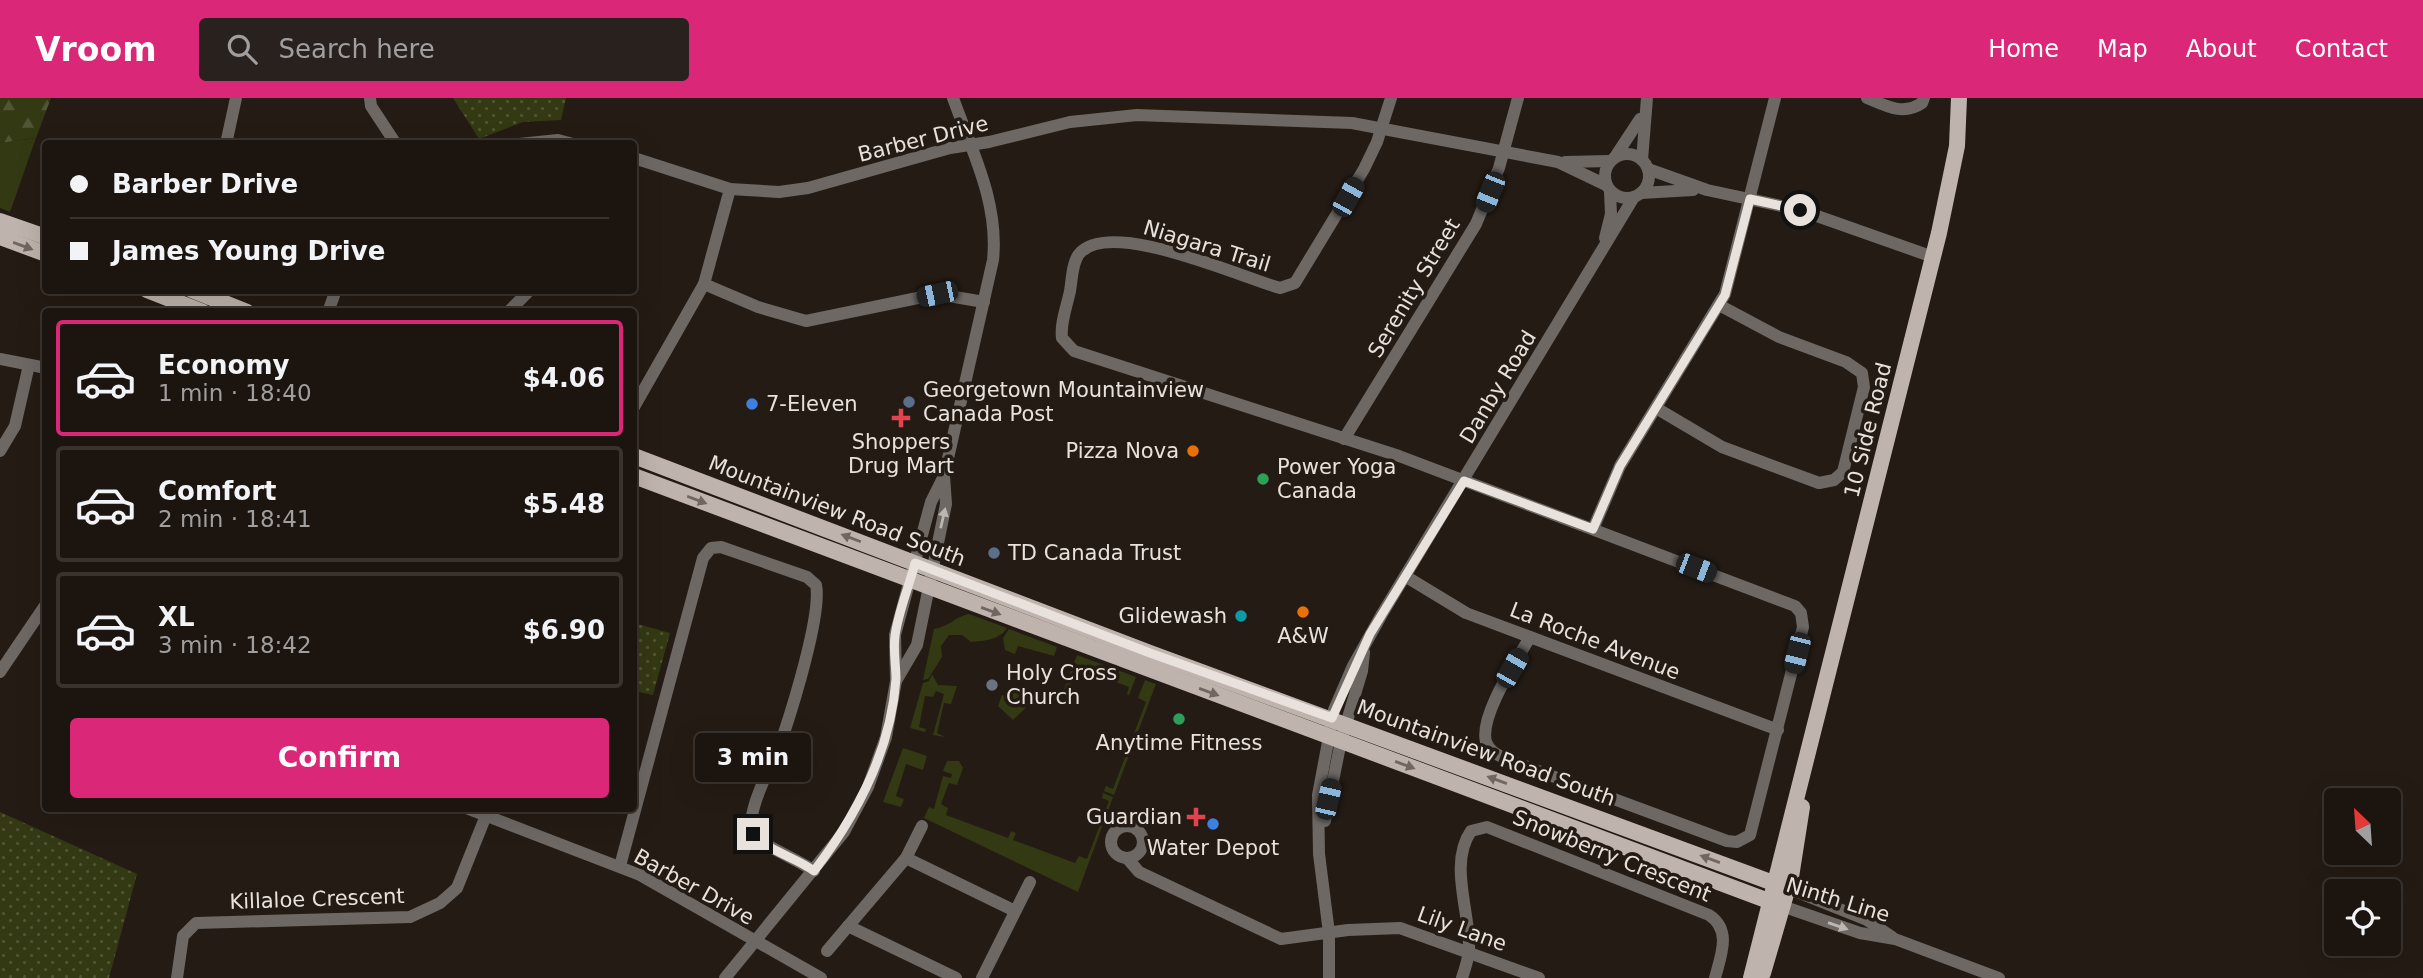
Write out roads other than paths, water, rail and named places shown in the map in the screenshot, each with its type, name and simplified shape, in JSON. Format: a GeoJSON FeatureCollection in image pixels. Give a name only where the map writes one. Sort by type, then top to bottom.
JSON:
{"type":"FeatureCollection","features":[{"type":"Feature","properties":{"kind":"main road","name":"10 Side Road"},"geometry":{"type":"LineString","coordinates":[[1761,978],[1776,904],[1804,796],[1803,770],[1933,257],[1957,146],[1959,98]]}},
{"type":"Feature","properties":{"kind":"main road"},"geometry":{"type":"LineString","coordinates":[[0,221],[42,236]]}},
{"type":"Feature","properties":{"kind":"main road"},"geometry":{"type":"LineString","coordinates":[[0,237],[42,253]]}},
{"type":"Feature","properties":{"kind":"main road"},"geometry":{"type":"LineString","coordinates":[[157,294],[193,308]]}},
{"type":"Feature","properties":{"kind":"main road"},"geometry":{"type":"LineString","coordinates":[[202,294],[237,308]]}},
{"type":"Feature","properties":{"kind":"main road","name":"Mountainview Road South"},"geometry":{"type":"LineString","coordinates":[[637,457],[1781,885]]}},
{"type":"Feature","properties":{"kind":"main road","name":"Mountainview Road South"},"geometry":{"type":"LineString","coordinates":[[637,477],[1776,904]]}},
{"type":"Feature","properties":{"kind":"main road","name":"10 Side Road"},"geometry":{"type":"LineString","coordinates":[[1751,978],[1776,904]]}},
{"type":"Feature","properties":{"kind":"street"},"geometry":{"type":"LineString","coordinates":[[227,140],[236,98]]}},
{"type":"Feature","properties":{"kind":"street"},"geometry":{"type":"LineString","coordinates":[[370,98],[371,106],[393,140]]}},
{"type":"Feature","properties":{"kind":"street"},"geometry":{"type":"LineString","coordinates":[[725,978],[844,832],[868,787],[886,737],[896,681],[895,635],[931,502],[944,476],[993,260],[994,220],[953,98]]}},
{"type":"Feature","properties":{"kind":"street","name":"Niagara Trail"},"geometry":{"type":"LineString","coordinates":[[1391,98],[1382,128],[1364,169],[1301,276],[1288,287],[1268,285],[1141,244],[1102,243],[1088,247],[1075,261],[1061,332],[1065,345],[1074,351],[1464,481],[1789,603],[1799,610],[1803,628],[1778,730]]}},
{"type":"Feature","properties":{"kind":"street","name":"Serenity Street"},"geometry":{"type":"LineString","coordinates":[[1344,439],[1476,224],[1504,152],[1518,98]]}},
{"type":"Feature","properties":{"kind":"street"},"geometry":{"type":"LineString","coordinates":[[1638,195],[1648,182],[1643,113],[1647,98]]}},
{"type":"Feature","properties":{"kind":"street"},"geometry":{"type":"LineString","coordinates":[[1593,529],[1620,466],[1719,305],[1730,282],[1775,98]]}},
{"type":"Feature","properties":{"kind":"street"},"geometry":{"type":"LineString","coordinates":[[1867,98],[1897,110],[1906,110],[1914,108],[1924,98]]}},
{"type":"Feature","properties":{"kind":"street"},"geometry":{"type":"LineString","coordinates":[[1643,113],[1605,173],[1608,188],[1621,198],[1707,190]]}},
{"type":"Feature","properties":{"kind":"street","name":"Barber Drive"},"geometry":{"type":"LineString","coordinates":[[637,159],[730,189],[769,192],[800,189],[1070,121],[1120,115],[1326,120],[1382,128],[1558,162],[1613,159]]}},
{"type":"Feature","properties":{"kind":"street"},"geometry":{"type":"LineString","coordinates":[[1613,159],[1626,154],[1707,190],[1800,210],[1933,257]]}},
{"type":"Feature","properties":{"kind":"street","name":"Barber Drive"},"geometry":{"type":"LineString","coordinates":[[1558,162],[1608,188]]}},
{"type":"Feature","properties":{"kind":"street","name":"Danby Road"},"geometry":{"type":"LineString","coordinates":[[1601,252],[1611,214],[1608,188]]}},
{"type":"Feature","properties":{"kind":"street"},"geometry":{"type":"LineString","coordinates":[[637,402],[704,284],[730,189]]}},
{"type":"Feature","properties":{"kind":"street","name":"Danby Road"},"geometry":{"type":"LineString","coordinates":[[1329,978],[1329,933],[1320,854],[1334,739],[1339,721],[1362,671],[1364,651],[1405,576],[1638,195]]}},
{"type":"Feature","properties":{"kind":"street"},"geometry":{"type":"LineString","coordinates":[[704,284],[758,307],[806,321],[937,294],[984,302]]}},
{"type":"Feature","properties":{"kind":"street"},"geometry":{"type":"LineString","coordinates":[[512,308],[526,294]]}},
{"type":"Feature","properties":{"kind":"street"},"geometry":{"type":"LineString","coordinates":[[1656,408],[1722,447],[1819,483],[1830,482],[1840,475],[1864,387],[1861,373],[1846,362],[1779,337],[1719,305]]}},
{"type":"Feature","properties":{"kind":"street"},"geometry":{"type":"LineString","coordinates":[[0,359],[42,367]]}},
{"type":"Feature","properties":{"kind":"street"},"geometry":{"type":"LineString","coordinates":[[0,451],[15,426],[29,365]]}},
{"type":"Feature","properties":{"kind":"street"},"geometry":{"type":"LineString","coordinates":[[896,681],[917,645],[946,504],[944,476]]}},
{"type":"Feature","properties":{"kind":"street"},"geometry":{"type":"LineString","coordinates":[[637,803],[703,558],[711,548],[721,547],[807,577],[816,586],[817,606],[783,737],[762,785],[752,825],[753,834],[761,843],[797,858],[814,871]]}},
{"type":"Feature","properties":{"kind":"street","name":"La Roche Avenue"},"geometry":{"type":"LineString","coordinates":[[1405,576],[1466,613],[1778,730]]}},
{"type":"Feature","properties":{"kind":"street"},"geometry":{"type":"LineString","coordinates":[[0,671],[42,610]]}},
{"type":"Feature","properties":{"kind":"street"},"geometry":{"type":"LineString","coordinates":[[1530,637],[1493,706],[1485,736],[1490,750],[1506,759],[1732,842],[1750,835],[1778,730]]}},
{"type":"Feature","properties":{"kind":"street","name":"Barber Drive"},"geometry":{"type":"LineString","coordinates":[[487,812],[658,884],[754,942],[821,978]]}},
{"type":"Feature","properties":{"kind":"street","name":"Killaloe Crescent"},"geometry":{"type":"LineString","coordinates":[[177,978],[183,936],[196,923],[402,919],[440,902],[462,878],[487,812]]}},
{"type":"Feature","properties":{"kind":"street"},"geometry":{"type":"LineString","coordinates":[[620,866],[635,812]]}},
{"type":"Feature","properties":{"kind":"street"},"geometry":{"type":"LineString","coordinates":[[827,951],[906,858],[922,826]]}},
{"type":"Feature","properties":{"kind":"street","name":"Snowberry Crescent"},"geometry":{"type":"LineString","coordinates":[[1469,952],[1462,879],[1464,846],[1471,831],[1487,827],[1709,915],[1718,921],[1725,936],[1716,978]]}},
{"type":"Feature","properties":{"kind":"street"},"geometry":{"type":"LineString","coordinates":[[906,858],[1015,911]]}},
{"type":"Feature","properties":{"kind":"street","name":"Lily Lane"},"geometry":{"type":"LineString","coordinates":[[1127,858],[1139,872],[1281,939],[1400,928],[1539,978]]}},
{"type":"Feature","properties":{"kind":"street"},"geometry":{"type":"LineString","coordinates":[[982,978],[1030,882]]}},
{"type":"Feature","properties":{"kind":"street","name":"Ninth Line"},"geometry":{"type":"LineString","coordinates":[[1781,885],[1867,920],[1895,939]]}},
{"type":"Feature","properties":{"kind":"street","name":"Ninth Line"},"geometry":{"type":"LineString","coordinates":[[1776,904],[1860,933],[1895,939],[1999,978]]}},
{"type":"Feature","properties":{"kind":"street"},"geometry":{"type":"LineString","coordinates":[[848,926],[956,978]]}},
{"type":"Feature","properties":{"kind":"street"},"geometry":{"type":"LineString","coordinates":[[1462,978],[1469,952]]}},
{"type":"Feature","properties":{"kind":"place","name":"Georgetown Mountainview Canada Post"},"geometry":{"type":"Point","coordinates":[909,402]}},
{"type":"Feature","properties":{"kind":"place","name":"7-Eleven"},"geometry":{"type":"Point","coordinates":[752,404]}},
{"type":"Feature","properties":{"kind":"place","name":"Shoppers Drug Mart"},"geometry":{"type":"Point","coordinates":[901,418]}},
{"type":"Feature","properties":{"kind":"place","name":"Pizza Nova"},"geometry":{"type":"Point","coordinates":[1193,451]}},
{"type":"Feature","properties":{"kind":"place","name":"Power Yoga Canada"},"geometry":{"type":"Point","coordinates":[1263,479]}},
{"type":"Feature","properties":{"kind":"place","name":"TD Canada Trust"},"geometry":{"type":"Point","coordinates":[994,553]}},
{"type":"Feature","properties":{"kind":"place","name":"A&W"},"geometry":{"type":"Point","coordinates":[1303,612]}},
{"type":"Feature","properties":{"kind":"place","name":"Glidewash"},"geometry":{"type":"Point","coordinates":[1241,616]}},
{"type":"Feature","properties":{"kind":"place","name":"Holy Cross Church"},"geometry":{"type":"Point","coordinates":[992,685]}},
{"type":"Feature","properties":{"kind":"place","name":"Anytime Fitness"},"geometry":{"type":"Point","coordinates":[1179,719]}},
{"type":"Feature","properties":{"kind":"place","name":"Guardian"},"geometry":{"type":"Point","coordinates":[1196,817]}},
{"type":"Feature","properties":{"kind":"place","name":"Water Depot"},"geometry":{"type":"Point","coordinates":[1213,824]}}]}
